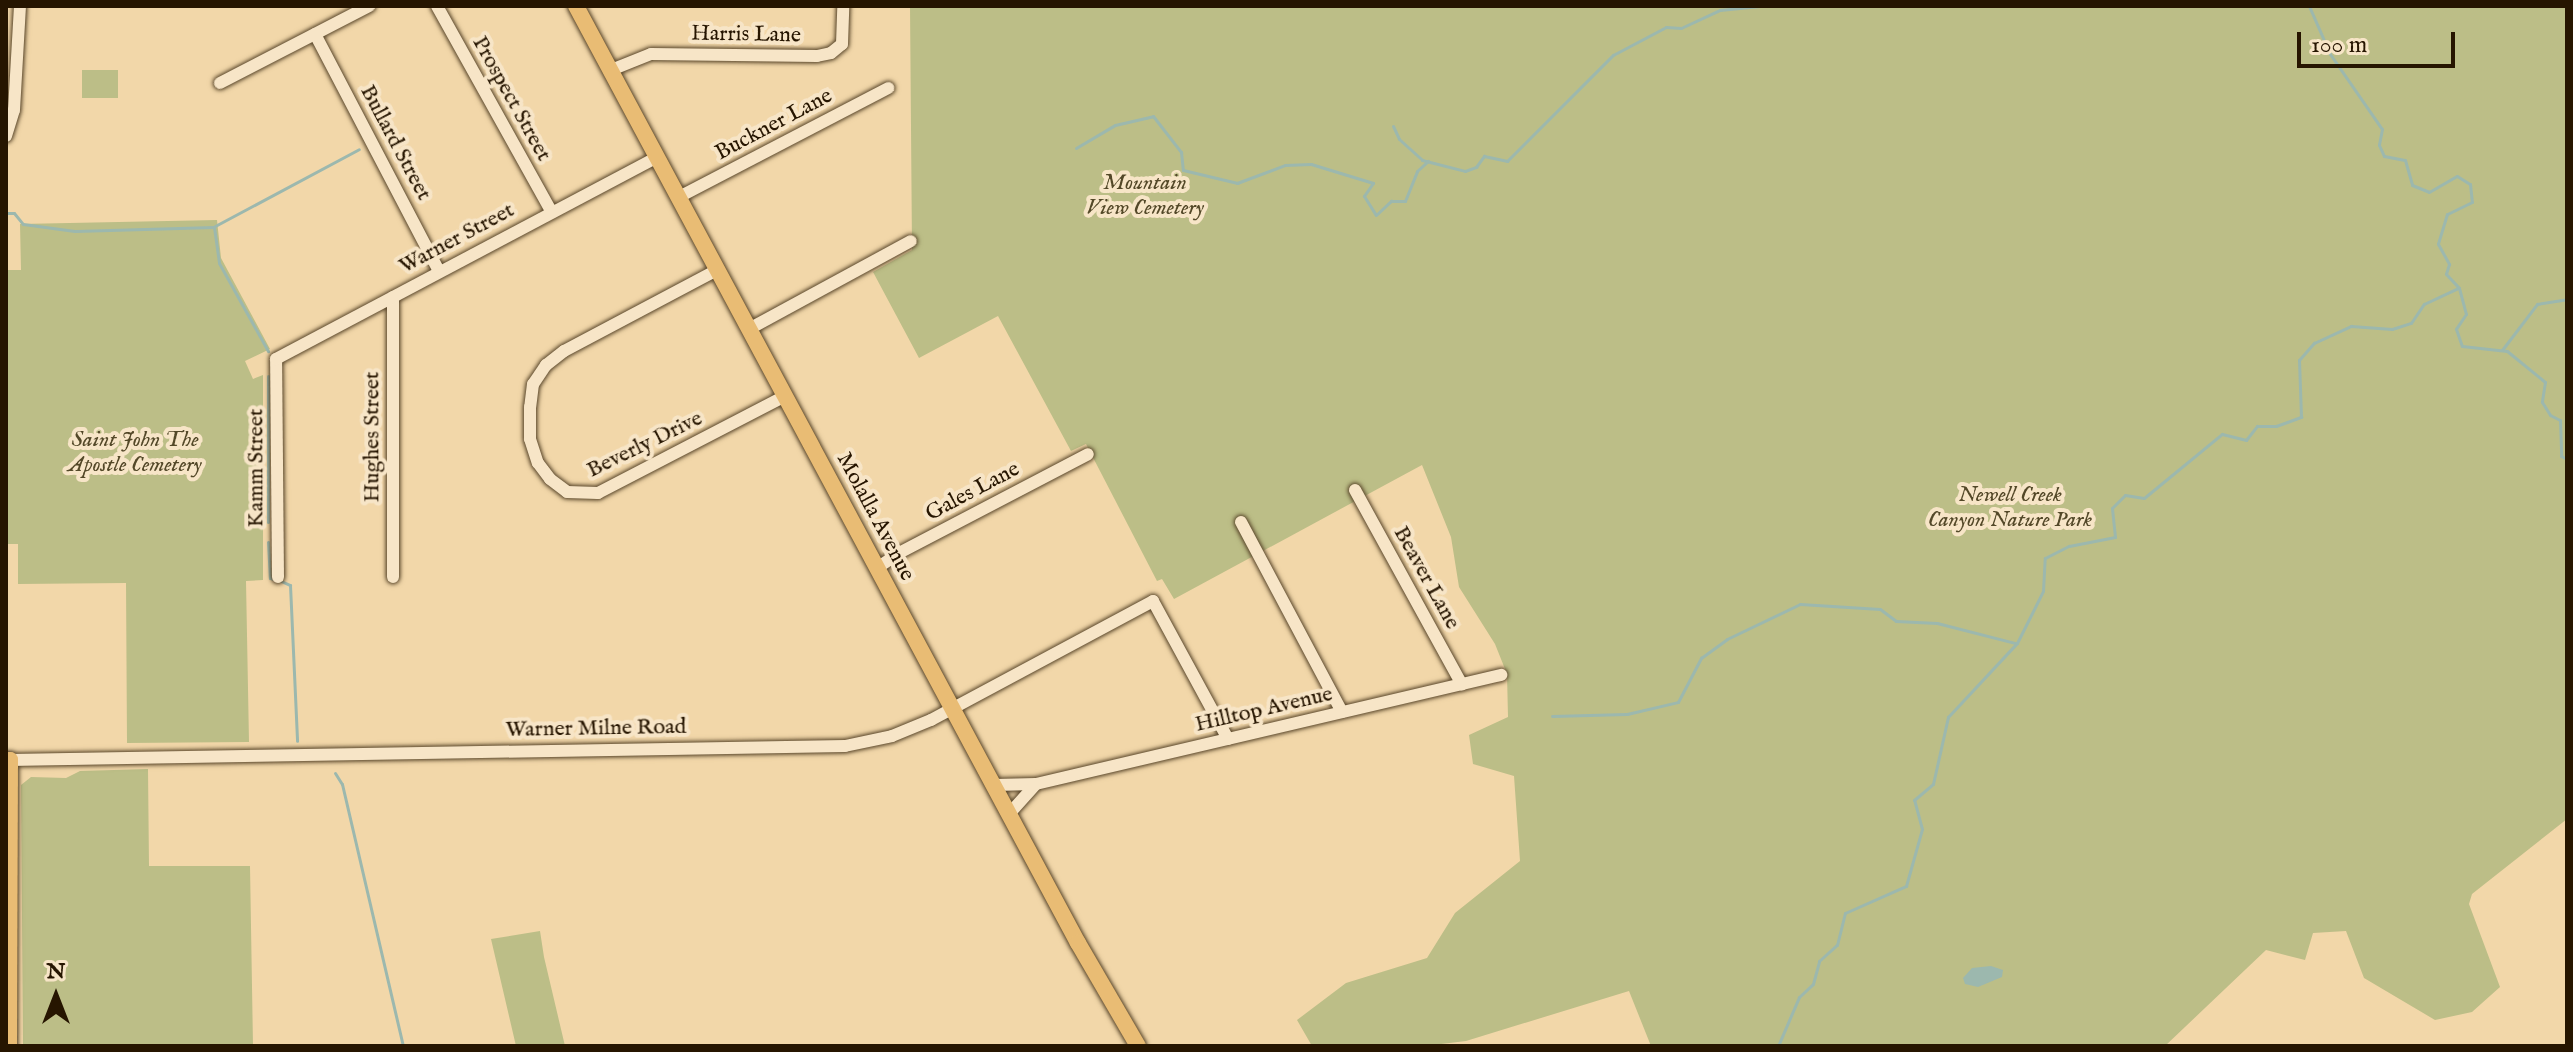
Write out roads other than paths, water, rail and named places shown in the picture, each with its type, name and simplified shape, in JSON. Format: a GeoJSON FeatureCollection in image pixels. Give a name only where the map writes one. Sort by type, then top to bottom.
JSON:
{"type":"FeatureCollection","features":[{"type":"Feature","properties":{"kind":"main road","name":"Molalla Avenue"},"geometry":{"type":"LineString","coordinates":[[576,6],[1009,814],[1134,1040]]}},
{"type":"Feature","properties":{"kind":"main road"},"geometry":{"type":"LineString","coordinates":[[8,760],[9,1046]]}},
{"type":"Feature","properties":{"kind":"street"},"geometry":{"type":"LineString","coordinates":[[6,136],[14,110],[20,6]]}},
{"type":"Feature","properties":{"kind":"street"},"geometry":{"type":"LineString","coordinates":[[220,83],[369,6]]}},
{"type":"Feature","properties":{"kind":"street","name":"Prospect Street"},"geometry":{"type":"LineString","coordinates":[[437,6],[551,211]]}},
{"type":"Feature","properties":{"kind":"street","name":"Harris Lane"},"geometry":{"type":"LineString","coordinates":[[611,70],[651,54],[817,56],[831,53],[842,44],[843,6]]}},
{"type":"Feature","properties":{"kind":"street","name":"Bullard Street"},"geometry":{"type":"LineString","coordinates":[[315,34],[439,271]]}},
{"type":"Feature","properties":{"kind":"street","name":"Buckner Lane"},"geometry":{"type":"LineString","coordinates":[[679,197],[888,88]]}},
{"type":"Feature","properties":{"kind":"street","name":"Warner Street"},"geometry":{"type":"LineString","coordinates":[[276,359],[657,157]]}},
{"type":"Feature","properties":{"kind":"street"},"geometry":{"type":"LineString","coordinates":[[749,329],[911,241]]}},
{"type":"Feature","properties":{"kind":"street","name":"Beverly Drive"},"geometry":{"type":"LineString","coordinates":[[717,270],[564,351],[546,365],[533,384],[530,407],[530,439],[538,463],[550,479],[567,492],[598,493],[785,396]]}},
{"type":"Feature","properties":{"kind":"street","name":"Hughes Street"},"geometry":{"type":"LineString","coordinates":[[393,297],[393,577]]}},
{"type":"Feature","properties":{"kind":"street","name":"Kamm Street"},"geometry":{"type":"LineString","coordinates":[[276,359],[278,577]]}},
{"type":"Feature","properties":{"kind":"street","name":"Gales Lane"},"geometry":{"type":"LineString","coordinates":[[877,568],[899,553],[1088,454]]}},
{"type":"Feature","properties":{"kind":"street","name":"Beaver Lane"},"geometry":{"type":"LineString","coordinates":[[1355,490],[1462,685]]}},
{"type":"Feature","properties":{"kind":"street"},"geometry":{"type":"LineString","coordinates":[[1241,522],[1342,712]]}},
{"type":"Feature","properties":{"kind":"street","name":"Warner Milne Road"},"geometry":{"type":"LineString","coordinates":[[8,760],[826,747],[892,736],[952,708],[1153,601],[1228,739]]}},
{"type":"Feature","properties":{"kind":"street","name":"Hilltop Avenue"},"geometry":{"type":"LineString","coordinates":[[994,785],[1036,784],[1501,675]]}},
{"type":"Feature","properties":{"kind":"street"},"geometry":{"type":"LineString","coordinates":[[1009,814],[1036,784]]}},
{"type":"Feature","properties":{"kind":"street"},"geometry":{"type":"LineString","coordinates":[[1134,1040],[1150,1046]]}},
{"type":"Feature","properties":{"kind":"water"},"geometry":{"type":"Polygon","coordinates":[[[1991,966],[2003,970],[2002,977],[1978,987],[1965,984],[1963,978],[1972,968],[1991,966]]]}},
{"type":"Feature","properties":{"kind":"waterway"},"geometry":{"type":"LineString","coordinates":[[1393,126],[1399,139],[1422,160],[1465,171],[1476,167],[1484,156],[1507,161],[1613,55],[1666,27],[1681,28],[1720,10],[1760,6]]}},
{"type":"Feature","properties":{"kind":"waterway"},"geometry":{"type":"LineString","coordinates":[[1791,6],[1813,6]]}},
{"type":"Feature","properties":{"kind":"waterway"},"geometry":{"type":"LineString","coordinates":[[2309,6],[2330,54],[2382,129],[2379,145],[2384,156],[2405,160],[2412,185],[2429,192],[2457,176],[2470,184],[2472,202],[2447,214],[2438,244],[2449,264],[2446,274],[2459,288],[2466,314],[2456,329],[2462,346],[2507,351],[2545,382],[2542,402],[2550,415],[2560,420],[2561,456],[2567,459]]}},
{"type":"Feature","properties":{"kind":"waterway"},"geometry":{"type":"LineString","coordinates":[[1076,148],[1115,125],[1153,116],[1181,152],[1183,170],[1237,183],[1285,165],[1311,164],[1373,183],[1364,196],[1376,215],[1391,201],[1405,201],[1417,171],[1428,161]]}},
{"type":"Feature","properties":{"kind":"waterway"},"geometry":{"type":"LineString","coordinates":[[215,226],[359,149]]}},
{"type":"Feature","properties":{"kind":"waterway"},"geometry":{"type":"LineString","coordinates":[[6,213],[14,213],[23,224],[75,231],[214,227],[219,263],[268,351]]}},
{"type":"Feature","properties":{"kind":"waterway"},"geometry":{"type":"LineString","coordinates":[[1778,1046],[1799,997],[1813,984],[1819,961],[1837,945],[1845,913],[1906,886],[1922,829],[1914,800],[1933,784],[1948,717],[2017,643],[2043,591],[2045,558],[2069,546],[2115,537],[2112,508],[2125,495],[2144,498],[2222,434],[2246,440],[2257,426],[2276,426],[2301,417],[2299,360],[2314,343],[2351,326],[2392,329],[2411,323],[2424,304],[2459,288]]}},
{"type":"Feature","properties":{"kind":"waterway"},"geometry":{"type":"LineString","coordinates":[[2502,350],[2537,304],[2567,299]]}},
{"type":"Feature","properties":{"kind":"waterway"},"geometry":{"type":"LineString","coordinates":[[268,376],[268,522]]}},
{"type":"Feature","properties":{"kind":"waterway"},"geometry":{"type":"LineString","coordinates":[[268,542],[270,578],[274,579]]}},
{"type":"Feature","properties":{"kind":"waterway"},"geometry":{"type":"LineString","coordinates":[[281,581],[290,585],[297,741]]}},
{"type":"Feature","properties":{"kind":"waterway"},"geometry":{"type":"LineString","coordinates":[[1552,716],[1627,714],[1678,702],[1701,658],[1727,639],[1800,604],[1880,609],[1896,621],[1937,623],[2015,643]]}},
{"type":"Feature","properties":{"kind":"waterway"},"geometry":{"type":"LineString","coordinates":[[335,773],[342,784],[403,1046]]}},
{"type":"Feature","properties":{"kind":"park label","name":"Mountain View Cemetery"},"geometry":{"type":"Point","coordinates":[1145,196]}},
{"type":"Feature","properties":{"kind":"park label","name":"Saint John The Apostle Cemetery"},"geometry":{"type":"Point","coordinates":[135,452]}},
{"type":"Feature","properties":{"kind":"park label","name":"Newell Creek Canyon Nature Park"},"geometry":{"type":"Point","coordinates":[2010,508]}}]}
